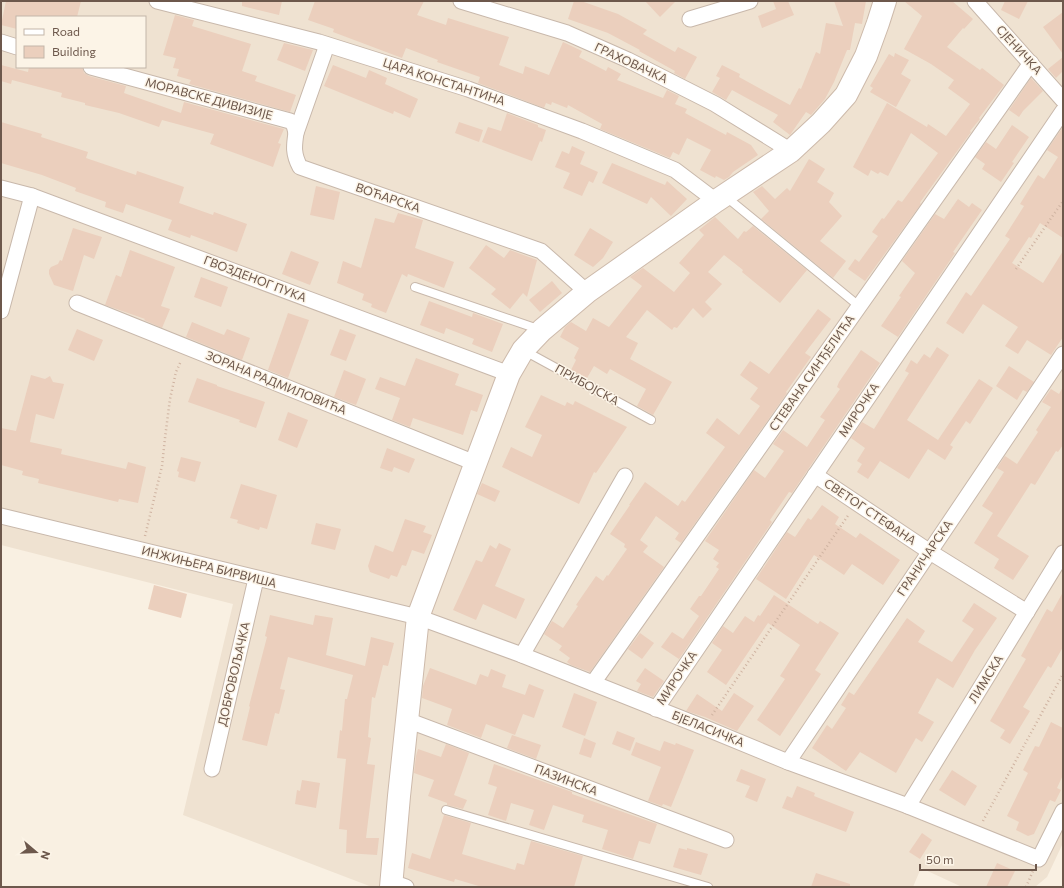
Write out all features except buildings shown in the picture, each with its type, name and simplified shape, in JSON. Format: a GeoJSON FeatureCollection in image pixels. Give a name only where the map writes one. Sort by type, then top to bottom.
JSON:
{"type":"FeatureCollection","features":[{"type":"Feature","properties":{"kind":"street","name":"ЦАРА КОНСТАНТИНА"},"geometry":{"type":"LineString","coordinates":[[157,1],[327,44],[468,89],[582,131],[675,170],[720,198]]}},
{"type":"Feature","properties":{"kind":"street","name":"ГРАХОВАЧКА"},"geometry":{"type":"LineString","coordinates":[[461,1],[567,33],[628,60],[715,104],[791,151]]}},
{"type":"Feature","properties":{"kind":"street"},"geometry":{"type":"LineString","coordinates":[[690,19],[750,1]]}},
{"type":"Feature","properties":{"kind":"street"},"geometry":{"type":"LineString","coordinates":[[396,885],[407,720],[418,617],[509,374],[523,350],[542,330],[587,292],[720,198],[791,151],[821,123],[846,95],[866,56],[885,1]]}},
{"type":"Feature","properties":{"kind":"street","name":"СЈЕНИЧКА"},"geometry":{"type":"LineString","coordinates":[[975,1],[1063,100]]}},
{"type":"Feature","properties":{"kind":"street"},"geometry":{"type":"LineString","coordinates":[[1,42],[16,47]]}},
{"type":"Feature","properties":{"kind":"street","name":"ВОЋАРСКА"},"geometry":{"type":"LineString","coordinates":[[327,44],[296,133],[293,148],[295,158],[300,167],[541,251],[587,292]]}},
{"type":"Feature","properties":{"kind":"street","name":"СТЕВАНА СИНЂЕЛИЋА"},"geometry":{"type":"LineString","coordinates":[[593,683],[1031,64]]}},
{"type":"Feature","properties":{"kind":"street","name":"МОРАВСКЕ ДИВИЗИЈЕ"},"geometry":{"type":"LineString","coordinates":[[95,68],[290,121],[294,125],[296,133]]}},
{"type":"Feature","properties":{"kind":"street","name":"МИРОЧКА"},"geometry":{"type":"LineString","coordinates":[[656,709],[1063,111]]}},
{"type":"Feature","properties":{"kind":"street","name":"ГВОЗДЕНОГ ПУКА"},"geometry":{"type":"LineString","coordinates":[[1,188],[32,196],[509,374]]}},
{"type":"Feature","properties":{"kind":"street"},"geometry":{"type":"LineString","coordinates":[[1,311],[32,196]]}},
{"type":"Feature","properties":{"kind":"street","name":"ЗОРАНА РАДМИЛОВИЋА"},"geometry":{"type":"LineString","coordinates":[[76,303],[475,462]]}},
{"type":"Feature","properties":{"kind":"street","name":"ГРАНИЧАРСКА"},"geometry":{"type":"LineString","coordinates":[[788,762],[1063,354]]}},
{"type":"Feature","properties":{"kind":"street","name":"СВЕТОГ СТЕФАНА"},"geometry":{"type":"LineString","coordinates":[[815,475],[930,552],[1027,612]]}},
{"type":"Feature","properties":{"kind":"street"},"geometry":{"type":"LineString","coordinates":[[522,655],[625,476]]}},
{"type":"Feature","properties":{"kind":"street","name":"ИНЖИЊЕРА БИРВИША"},"geometry":{"type":"LineString","coordinates":[[1,516],[256,579],[418,617]]}},
{"type":"Feature","properties":{"kind":"street","name":"ЛИМСКА"},"geometry":{"type":"LineString","coordinates":[[908,806],[1063,553]]}},
{"type":"Feature","properties":{"kind":"street","name":"ДОБРОВОЉАЧКА"},"geometry":{"type":"LineString","coordinates":[[212,769],[256,579]]}},
{"type":"Feature","properties":{"kind":"street","name":"БЈЕЛАСИЧКА"},"geometry":{"type":"LineString","coordinates":[[418,617],[522,655],[788,762],[908,806],[1039,859],[1063,811]]}},
{"type":"Feature","properties":{"kind":"street","name":"ПАЗИНСКА"},"geometry":{"type":"LineString","coordinates":[[407,720],[726,840]]}},
{"type":"Feature","properties":{"kind":"lane"},"geometry":{"type":"LineString","coordinates":[[720,198],[859,306]]}},
{"type":"Feature","properties":{"kind":"lane"},"geometry":{"type":"LineString","coordinates":[[415,286],[542,330]]}},
{"type":"Feature","properties":{"kind":"lane","name":"ПРИБОЈСКА"},"geometry":{"type":"LineString","coordinates":[[523,350],[651,420]]}},
{"type":"Feature","properties":{"kind":"lane"},"geometry":{"type":"LineString","coordinates":[[446,810],[708,887]]}},
{"type":"Feature","properties":{"kind":"path"},"geometry":{"type":"LineString","coordinates":[[1016,269],[1063,201]]}},
{"type":"Feature","properties":{"kind":"path"},"geometry":{"type":"LineString","coordinates":[[141,550],[162,466],[167,422],[176,372],[186,347]]}},
{"type":"Feature","properties":{"kind":"path"},"geometry":{"type":"LineString","coordinates":[[704,727],[857,503]]}},
{"type":"Feature","properties":{"kind":"path"},"geometry":{"type":"LineString","coordinates":[[976,833],[1063,674]]}},
{"type":"Feature","properties":{"kind":"shaded area"},"geometry":{"type":"Polygon","coordinates":[[[1,1],[1063,1],[1063,843],[1047,877],[1035,887],[962,887],[921,868],[913,887],[372,887],[183,815],[233,604],[1,545],[1,1]]]}}]}
